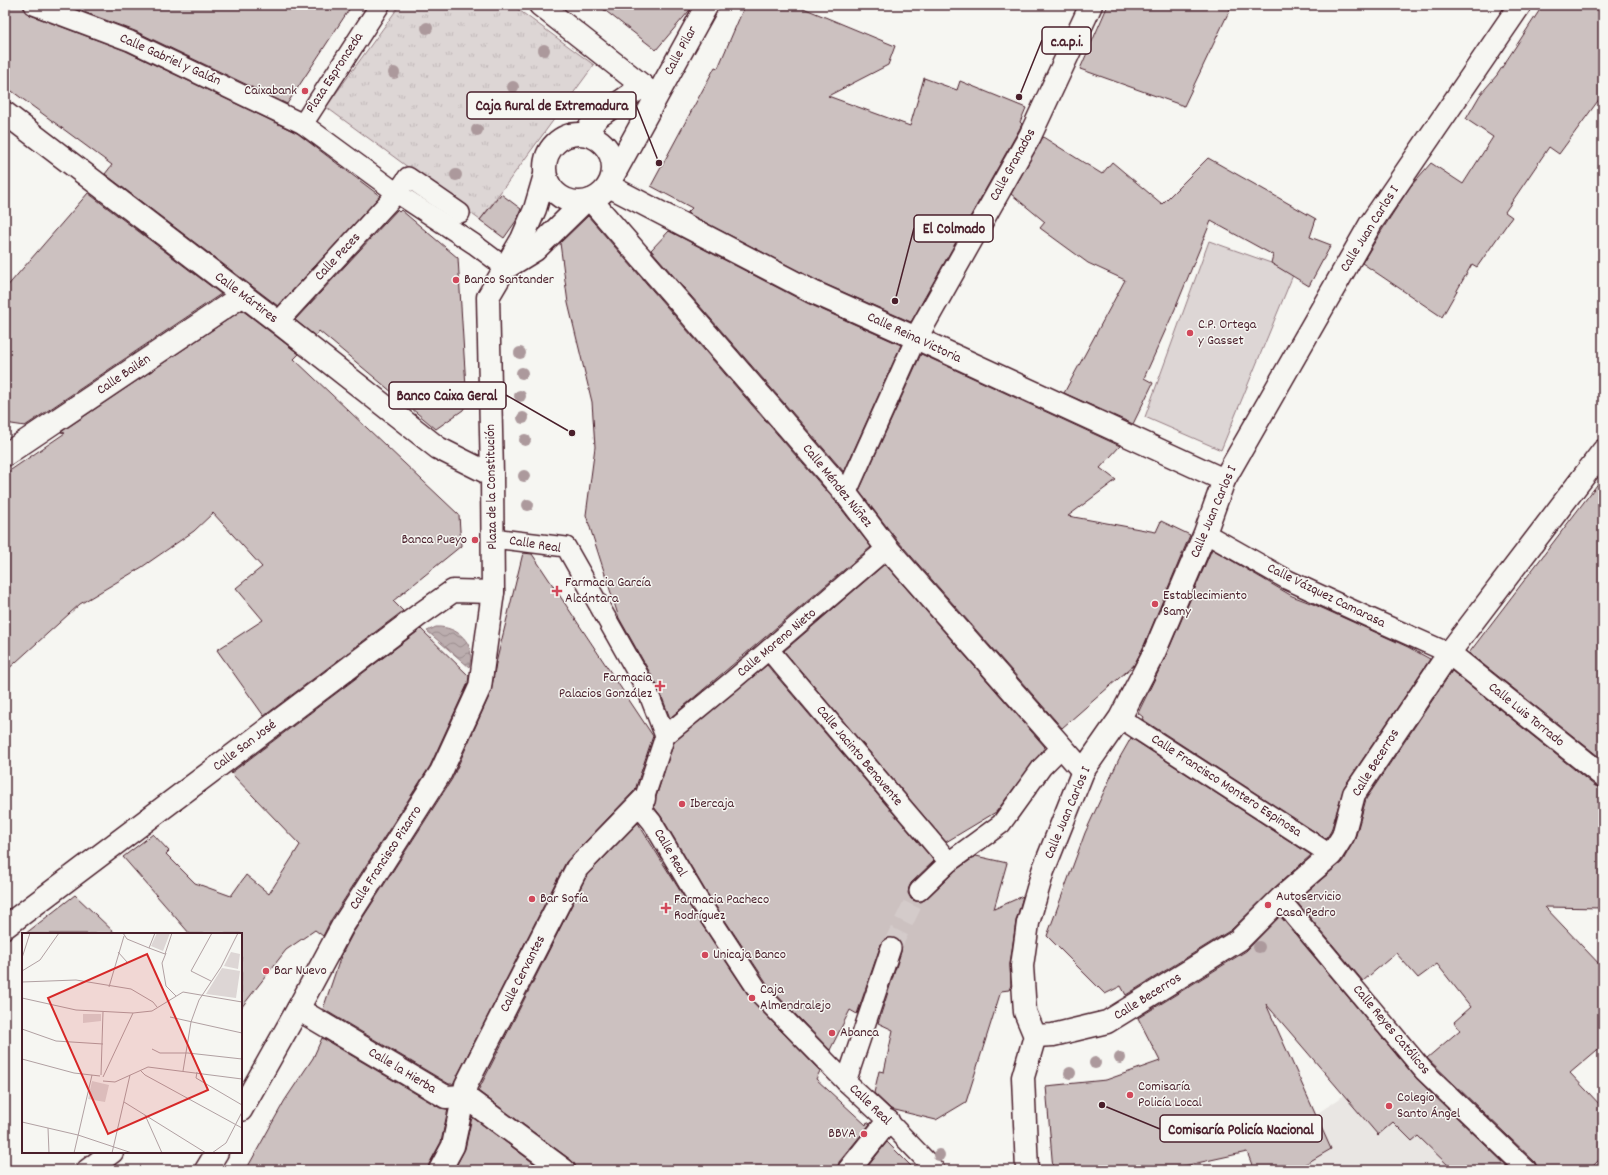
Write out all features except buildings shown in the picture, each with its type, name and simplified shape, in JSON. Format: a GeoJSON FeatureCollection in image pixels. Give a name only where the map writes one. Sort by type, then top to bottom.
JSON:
{"type":"FeatureCollection","features":[{"type":"Feature","properties":{"kind":"street","name":"Calle Gabriel y Galán"},"geometry":{"type":"LineString","coordinates":[[34,5],[130,41],[303,124]]}},
{"type":"Feature","properties":{"kind":"street","name":"Plaza Espronceda"},"geometry":{"type":"LineString","coordinates":[[380,5],[303,124],[397,193],[474,244],[506,268]]}},
{"type":"Feature","properties":{"kind":"street"},"geometry":{"type":"LineString","coordinates":[[540,5],[649,91]]}},
{"type":"Feature","properties":{"kind":"street"},"geometry":{"type":"LineString","coordinates":[[556,5],[602,38],[610,60]]}},
{"type":"Feature","properties":{"kind":"street","name":"Calle Pilar"},"geometry":{"type":"LineString","coordinates":[[649,91],[707,5]]}},
{"type":"Feature","properties":{"kind":"street","name":"Calle Granados"},"geometry":{"type":"LineString","coordinates":[[846,494],[916,338],[1030,136],[1091,5]]}},
{"type":"Feature","properties":{"kind":"street","name":"Calle Juan Carlos I"},"geometry":{"type":"LineString","coordinates":[[1035,1036],[1025,1012],[1022,966],[1028,922],[1043,871],[1083,771],[1120,718],[1154,653],[1205,533],[1224,480],[1372,223],[1520,5]]}},
{"type":"Feature","properties":{"kind":"street"},"geometry":{"type":"LineString","coordinates":[[585,134],[598,117],[649,91]]}},
{"type":"Feature","properties":{"kind":"street"},"geometry":{"type":"LineString","coordinates":[[545,175],[551,188],[561,197],[573,202],[587,201],[600,196],[611,180],[649,91]]}},
{"type":"Feature","properties":{"kind":"street","name":"Calle Mártires"},"geometry":{"type":"LineString","coordinates":[[5,113],[278,322],[438,448],[492,475]]}},
{"type":"Feature","properties":{"kind":"street"},"geometry":{"type":"LineString","coordinates":[[506,268],[522,239],[535,209],[545,175],[545,162],[550,149],[560,140],[572,134],[585,134],[598,139],[608,148],[613,160],[611,180]]}},
{"type":"Feature","properties":{"kind":"street"},"geometry":{"type":"LineString","coordinates":[[397,193],[408,176],[460,213]]}},
{"type":"Feature","properties":{"kind":"street","name":"Calle Reina Victoria"},"geometry":{"type":"LineString","coordinates":[[611,180],[813,292],[1224,480]]}},
{"type":"Feature","properties":{"kind":"street","name":"Calle Peces"},"geometry":{"type":"LineString","coordinates":[[278,322],[397,193]]}},
{"type":"Feature","properties":{"kind":"street"},"geometry":{"type":"LineString","coordinates":[[506,268],[535,250],[587,201]]}},
{"type":"Feature","properties":{"kind":"street","name":"Calle Méndez Núñez"},"geometry":{"type":"LineString","coordinates":[[587,201],[846,494],[887,548],[982,655],[1061,748],[1083,771]]}},
{"type":"Feature","properties":{"kind":"street","name":"Plaza de la Constitución"},"geometry":{"type":"LineString","coordinates":[[493,592],[488,297],[506,268]]}},
{"type":"Feature","properties":{"kind":"street","name":"Calle Bailén"},"geometry":{"type":"LineString","coordinates":[[5,455],[243,295]]}},
{"type":"Feature","properties":{"kind":"street"},"geometry":{"type":"LineString","coordinates":[[5,437],[28,439]]}},
{"type":"Feature","properties":{"kind":"street","name":"Calle Becerros"},"geometry":{"type":"LineString","coordinates":[[1035,1036],[1053,1035],[1107,1022],[1239,940],[1280,900],[1331,855],[1343,836],[1354,794],[1449,653],[1603,451]]}},
{"type":"Feature","properties":{"kind":"street","name":"Calle Vázquez Camarasa"},"geometry":{"type":"LineString","coordinates":[[1205,533],[1288,580],[1449,653]]}},
{"type":"Feature","properties":{"kind":"street","name":"Calle Real"},"geometry":{"type":"LineString","coordinates":[[493,538],[566,547],[648,692],[664,736]]}},
{"type":"Feature","properties":{"kind":"street","name":"Calle Moreno Nieto"},"geometry":{"type":"LineString","coordinates":[[664,736],[769,650],[887,548]]}},
{"type":"Feature","properties":{"kind":"street","name":"Calle San José"},"geometry":{"type":"LineString","coordinates":[[5,927],[412,619],[453,591],[493,592]]}},
{"type":"Feature","properties":{"kind":"street","name":"Calle Francisco Pizarro"},"geometry":{"type":"LineString","coordinates":[[242,1108],[342,927],[444,765],[480,687],[493,592]]}},
{"type":"Feature","properties":{"kind":"street","name":"Calle Jacinto Benavente"},"geometry":{"type":"LineString","coordinates":[[769,650],[949,862]]}},
{"type":"Feature","properties":{"kind":"street","name":"Calle Luis Torrado"},"geometry":{"type":"LineString","coordinates":[[1449,653],[1603,776]]}},
{"type":"Feature","properties":{"kind":"street","name":"Calle Francisco Montero Espinosa"},"geometry":{"type":"LineString","coordinates":[[1120,718],[1331,855]]}},
{"type":"Feature","properties":{"kind":"street"},"geometry":{"type":"LineString","coordinates":[[644,799],[664,736]]}},
{"type":"Feature","properties":{"kind":"street"},"geometry":{"type":"LineString","coordinates":[[919,891],[949,862],[1001,824],[1042,767],[1061,748]]}},
{"type":"Feature","properties":{"kind":"street","name":"Calle Real"},"geometry":{"type":"LineString","coordinates":[[644,799],[643,811],[652,822],[696,896],[761,995],[846,1082],[888,1121],[935,1170]]}},
{"type":"Feature","properties":{"kind":"street","name":"Calle Cervantes"},"geometry":{"type":"LineString","coordinates":[[440,1170],[453,1146],[466,1085],[577,868],[644,799]]}},
{"type":"Feature","properties":{"kind":"street","name":"Calle Reyes Católicos"},"geometry":{"type":"LineString","coordinates":[[1280,900],[1424,1071],[1526,1170]]}},
{"type":"Feature","properties":{"kind":"street"},"geometry":{"type":"LineString","coordinates":[[846,1082],[891,948]]}},
{"type":"Feature","properties":{"kind":"street","name":"Calle la Hierba"},"geometry":{"type":"LineString","coordinates":[[298,1009],[446,1097],[464,1096]]}},
{"type":"Feature","properties":{"kind":"street"},"geometry":{"type":"LineString","coordinates":[[1027,1170],[1023,1077],[1035,1036]]}},
{"type":"Feature","properties":{"kind":"street"},"geometry":{"type":"LineString","coordinates":[[464,1096],[564,1170]]}},
{"type":"Feature","properties":{"kind":"street"},"geometry":{"type":"LineString","coordinates":[[849,1170],[888,1121]]}},
{"type":"Feature","properties":{"kind":"street"},"geometry":{"type":"LineString","coordinates":[[88,1170],[111,1153]]}},
{"type":"Feature","properties":{"kind":"street"},"geometry":{"type":"LineString","coordinates":[[206,1170],[216,1153]]}},
{"type":"Feature","properties":{"kind":"shaded area","name":"Colegio Santo Ángel"},"geometry":{"type":"Polygon","coordinates":[[[1395,1048],[1515,1170],[1305,1170],[1302,1166],[1331,1149],[1316,1114],[1339,1099],[1364,1072],[1395,1048]]]}},
{"type":"Feature","properties":{"kind":"green space"},"geometry":{"type":"Polygon","coordinates":[[[400,5],[512,5],[594,65],[480,220],[326,107],[400,5]]]}},
{"type":"Feature","properties":{"kind":"green space"},"geometry":{"type":"Polygon","coordinates":[[[1209,241],[1271,263],[1293,275],[1221,450],[1145,417],[1209,241]]]}},
{"type":"Feature","properties":{"kind":"water"},"geometry":{"type":"Polygon","coordinates":[[[436,627],[444,627],[452,630],[464,638],[470,651],[471,659],[469,667],[427,631],[436,627]]]}},
{"type":"Feature","properties":{"kind":"tunnel"},"geometry":{"type":"LineString","coordinates":[[891,948],[919,891]]}},
{"type":"Feature","properties":{"kind":"place","name":"Caixabank"},"geometry":{"type":"Point","coordinates":[305,91]}},
{"type":"Feature","properties":{"kind":"place","name":"c.a.p.i."},"geometry":{"type":"Point","coordinates":[1019,97]}},
{"type":"Feature","properties":{"kind":"place","name":"Caja Rural de Extremadura"},"geometry":{"type":"Point","coordinates":[659,163]}},
{"type":"Feature","properties":{"kind":"place","name":"Banco Santander"},"geometry":{"type":"Point","coordinates":[456,280]}},
{"type":"Feature","properties":{"kind":"place","name":"El Colmado"},"geometry":{"type":"Point","coordinates":[895,301]}},
{"type":"Feature","properties":{"kind":"place","name":"C.P. Ortega y Gasset"},"geometry":{"type":"Point","coordinates":[1190,333]}},
{"type":"Feature","properties":{"kind":"place","name":"Banco Caixa Geral"},"geometry":{"type":"Point","coordinates":[572,433]}},
{"type":"Feature","properties":{"kind":"place","name":"Banca Pueyo"},"geometry":{"type":"Point","coordinates":[475,540]}},
{"type":"Feature","properties":{"kind":"place","name":"Farmacia García Alcántara"},"geometry":{"type":"Point","coordinates":[557,591]}},
{"type":"Feature","properties":{"kind":"place","name":"Establecimiento Samy"},"geometry":{"type":"Point","coordinates":[1155,604]}},
{"type":"Feature","properties":{"kind":"place","name":"Farmacia Palacios González"},"geometry":{"type":"Point","coordinates":[660,686]}},
{"type":"Feature","properties":{"kind":"place","name":"Ibercaja"},"geometry":{"type":"Point","coordinates":[682,804]}},
{"type":"Feature","properties":{"kind":"place","name":"Bar Sofía"},"geometry":{"type":"Point","coordinates":[532,899]}},
{"type":"Feature","properties":{"kind":"place","name":"Autoservicio Casa Pedro"},"geometry":{"type":"Point","coordinates":[1268,905]}},
{"type":"Feature","properties":{"kind":"place","name":"Farmacia Pacheco Rodríguez"},"geometry":{"type":"Point","coordinates":[666,908]}},
{"type":"Feature","properties":{"kind":"place","name":"Unicaja Banco"},"geometry":{"type":"Point","coordinates":[705,955]}},
{"type":"Feature","properties":{"kind":"place","name":"Bar Nuevo"},"geometry":{"type":"Point","coordinates":[266,971]}},
{"type":"Feature","properties":{"kind":"place","name":"Caja Almendralejo"},"geometry":{"type":"Point","coordinates":[752,998]}},
{"type":"Feature","properties":{"kind":"place","name":"Abanca"},"geometry":{"type":"Point","coordinates":[832,1033]}},
{"type":"Feature","properties":{"kind":"place","name":"Comisaría Policía Local"},"geometry":{"type":"Point","coordinates":[1130,1095]}},
{"type":"Feature","properties":{"kind":"place","name":"Comisaría Policía Nacional"},"geometry":{"type":"Point","coordinates":[1102,1105]}},
{"type":"Feature","properties":{"kind":"place","name":"Colegio Santo Ángel"},"geometry":{"type":"Point","coordinates":[1389,1106]}},
{"type":"Feature","properties":{"kind":"place","name":"BBVA"},"geometry":{"type":"Point","coordinates":[864,1134]}}]}
